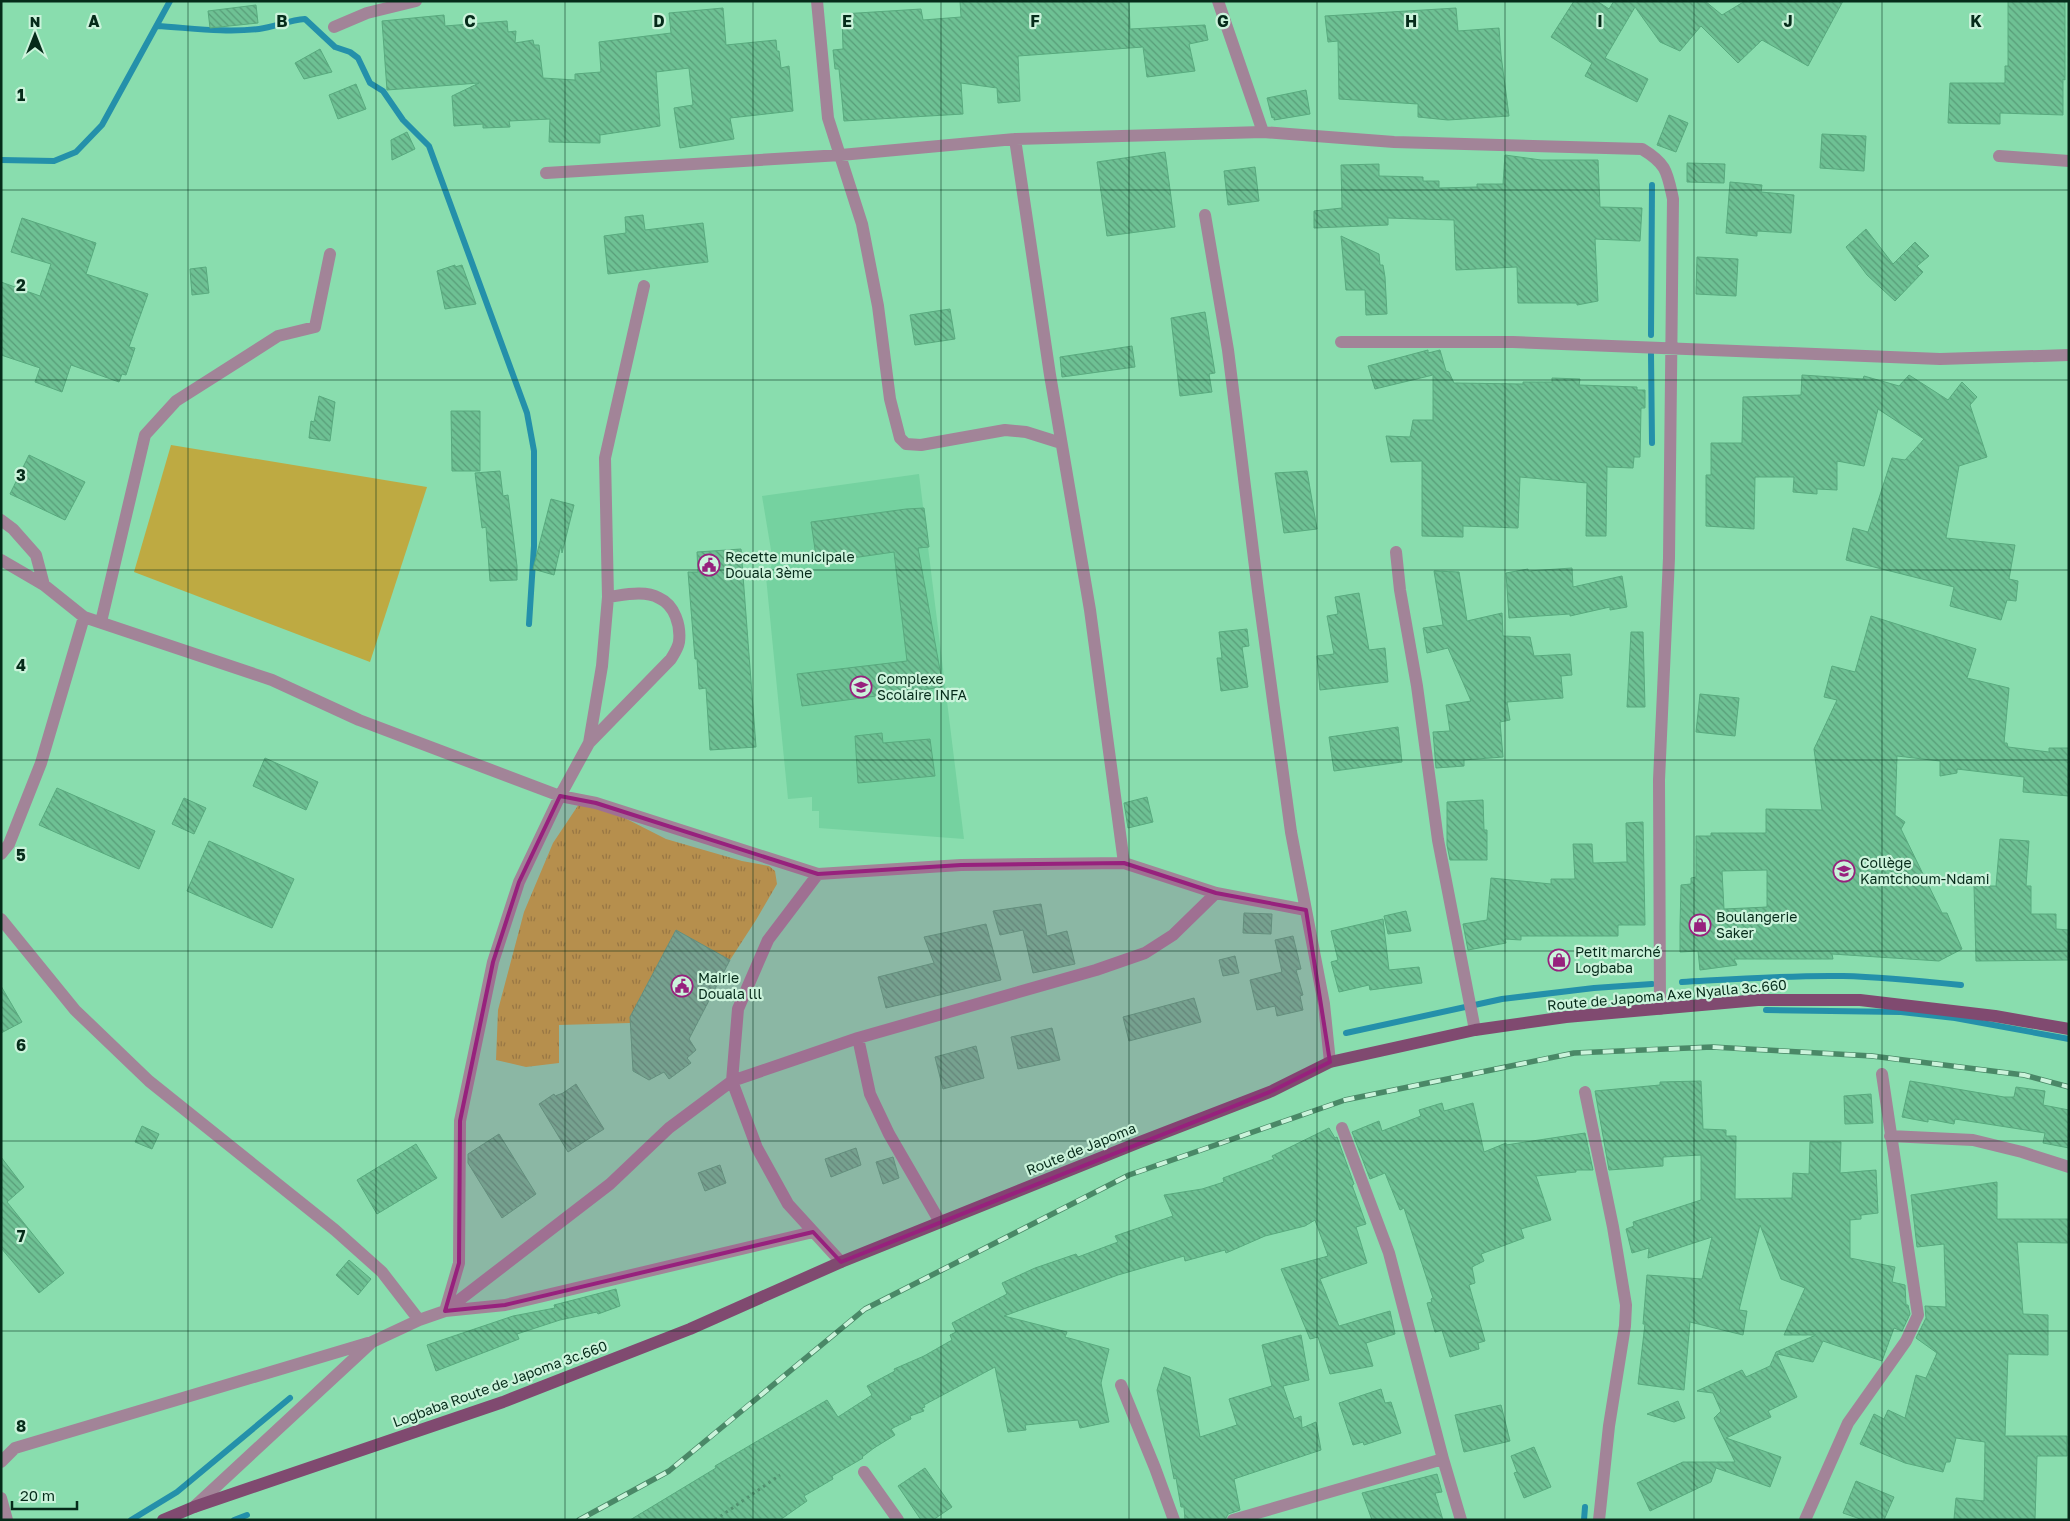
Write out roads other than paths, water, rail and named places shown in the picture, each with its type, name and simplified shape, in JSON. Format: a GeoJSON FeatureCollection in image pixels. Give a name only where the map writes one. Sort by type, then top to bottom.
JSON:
{"type":"FeatureCollection","features":[{"type":"Feature","properties":{"kind":"main road","name":"Route de Japoma Axe Nyalla 3c.660"},"geometry":{"type":"LineString","coordinates":[[1330,1062],[1474,1030],[1566,1017],[1758,1000],[1860,1000],[1995,1016],[2069,1029]]}},
{"type":"Feature","properties":{"kind":"main road","name":"Route de Japoma"},"geometry":{"type":"LineString","coordinates":[[841,1262],[1272,1090],[1330,1062]]}},
{"type":"Feature","properties":{"kind":"main road","name":"Logbaba Route de Japoma 3c.660"},"geometry":{"type":"LineString","coordinates":[[163,1520],[194,1507],[503,1402],[690,1328],[841,1262]]}},
{"type":"Feature","properties":{"kind":"street"},"geometry":{"type":"LineString","coordinates":[[334,27],[367,13],[416,1]]}},
{"type":"Feature","properties":{"kind":"street"},"geometry":{"type":"LineString","coordinates":[[817,1],[828,118],[862,224],[878,306],[890,399],[900,438],[906,444],[921,445],[1006,430],[1026,432],[1061,443]]}},
{"type":"Feature","properties":{"kind":"street"},"geometry":{"type":"LineString","coordinates":[[1218,1],[1263,132]]}},
{"type":"Feature","properties":{"kind":"street"},"geometry":{"type":"LineString","coordinates":[[546,173],[841,155],[1015,138],[1263,132],[1394,142],[1642,148],[1655,157],[1667,171],[1673,199],[1669,558],[1659,780],[1660,1009]]}},
{"type":"Feature","properties":{"kind":"street"},"geometry":{"type":"LineString","coordinates":[[1015,138],[1050,376],[1090,610],[1124,863]]}},
{"type":"Feature","properties":{"kind":"street"},"geometry":{"type":"LineString","coordinates":[[1999,156],[2069,161]]}},
{"type":"Feature","properties":{"kind":"street"},"geometry":{"type":"LineString","coordinates":[[1205,215],[1228,350],[1291,832],[1324,1004],[1330,1062]]}},
{"type":"Feature","properties":{"kind":"street"},"geometry":{"type":"LineString","coordinates":[[101,622],[145,435],[176,402],[278,336],[315,327],[330,254]]}},
{"type":"Feature","properties":{"kind":"street"},"geometry":{"type":"LineString","coordinates":[[589,743],[602,666],[608,597],[605,458],[644,286]]}},
{"type":"Feature","properties":{"kind":"street"},"geometry":{"type":"LineString","coordinates":[[1341,342],[1513,342],[1940,359],[2069,355]]}},
{"type":"Feature","properties":{"kind":"street"},"geometry":{"type":"LineString","coordinates":[[1,520],[36,555],[44,585]]}},
{"type":"Feature","properties":{"kind":"street"},"geometry":{"type":"LineString","coordinates":[[1396,552],[1400,590],[1417,686],[1438,840],[1474,1030]]}},
{"type":"Feature","properties":{"kind":"street"},"geometry":{"type":"LineString","coordinates":[[1,560],[44,585],[84,617],[272,680],[359,720],[560,796],[596,803],[818,874],[961,865],[1124,863],[1216,892],[1306,910]]}},
{"type":"Feature","properties":{"kind":"street"},"geometry":{"type":"LineString","coordinates":[[445,1311],[459,1262],[460,1120],[493,962],[519,882],[560,796],[589,743],[671,660],[679,643],[679,625],[672,608],[659,597],[638,594],[608,597]]}},
{"type":"Feature","properties":{"kind":"street"},"geometry":{"type":"LineString","coordinates":[[1,854],[9,844],[41,763],[84,617]]}},
{"type":"Feature","properties":{"kind":"street"},"geometry":{"type":"LineString","coordinates":[[818,874],[768,940],[738,1009],[732,1080],[757,1148],[788,1204],[841,1262]]}},
{"type":"Feature","properties":{"kind":"street"},"geometry":{"type":"LineString","coordinates":[[445,1311],[610,1184],[669,1128],[732,1080],[858,1038],[1086,973],[1145,953],[1173,935],[1216,892]]}},
{"type":"Feature","properties":{"kind":"street"},"geometry":{"type":"LineString","coordinates":[[1,919],[74,1010],[149,1081],[349,1242],[382,1272],[419,1320]]}},
{"type":"Feature","properties":{"kind":"street"},"geometry":{"type":"LineString","coordinates":[[858,1038],[870,1094],[889,1134],[940,1222]]}},
{"type":"Feature","properties":{"kind":"street"},"geometry":{"type":"LineString","coordinates":[[1805,1520],[1848,1423],[1906,1341],[1918,1315],[1882,1074]]}},
{"type":"Feature","properties":{"kind":"street"},"geometry":{"type":"LineString","coordinates":[[1584,1092],[1613,1227],[1626,1305],[1625,1326],[1609,1426],[1599,1520]]}},
{"type":"Feature","properties":{"kind":"street"},"geometry":{"type":"LineString","coordinates":[[1342,1128],[1389,1252],[1443,1459],[1461,1520]]}},
{"type":"Feature","properties":{"kind":"street"},"geometry":{"type":"LineString","coordinates":[[1890,1136],[1973,1140],[2022,1152],[2069,1167]]}},
{"type":"Feature","properties":{"kind":"street"},"geometry":{"type":"LineString","coordinates":[[1,1462],[15,1448],[372,1342],[419,1320],[445,1311],[505,1305],[813,1232]]}},
{"type":"Feature","properties":{"kind":"street"},"geometry":{"type":"LineString","coordinates":[[194,1507],[372,1342]]}},
{"type":"Feature","properties":{"kind":"street"},"geometry":{"type":"LineString","coordinates":[[1121,1385],[1174,1520]]}},
{"type":"Feature","properties":{"kind":"street"},"geometry":{"type":"LineString","coordinates":[[1233,1520],[1443,1459]]}},
{"type":"Feature","properties":{"kind":"street"},"geometry":{"type":"LineString","coordinates":[[864,1472],[898,1520]]}},
{"type":"Feature","properties":{"kind":"street"},"geometry":{"type":"LineString","coordinates":[[1,1498],[7,1520]]}},
{"type":"Feature","properties":{"kind":"waterway"},"geometry":{"type":"LineString","coordinates":[[1,160],[54,161],[76,152],[102,125],[170,1]]}},
{"type":"Feature","properties":{"kind":"waterway"},"geometry":{"type":"LineString","coordinates":[[157,26],[246,30],[265,28],[305,19],[335,47],[350,52],[358,58],[370,83],[383,91],[403,120],[429,146],[527,413],[534,451],[534,546],[529,624]]}},
{"type":"Feature","properties":{"kind":"waterway"},"geometry":{"type":"LineString","coordinates":[[1651,335],[1652,185]]}},
{"type":"Feature","properties":{"kind":"waterway"},"geometry":{"type":"LineString","coordinates":[[1651,354],[1652,443]]}},
{"type":"Feature","properties":{"kind":"waterway"},"geometry":{"type":"LineString","coordinates":[[1682,982],[1843,976],[1961,985]]}},
{"type":"Feature","properties":{"kind":"waterway"},"geometry":{"type":"LineString","coordinates":[[1346,1033],[1502,999],[1594,988],[1652,984]]}},
{"type":"Feature","properties":{"kind":"waterway"},"geometry":{"type":"LineString","coordinates":[[1766,1010],[1901,1012],[1955,1018],[2069,1039]]}},
{"type":"Feature","properties":{"kind":"waterway"},"geometry":{"type":"LineString","coordinates":[[131,1520],[177,1492],[290,1398]]}},
{"type":"Feature","properties":{"kind":"waterway"},"geometry":{"type":"LineString","coordinates":[[1584,1520],[1585,1507]]}},
{"type":"Feature","properties":{"kind":"waterway"},"geometry":{"type":"LineString","coordinates":[[234,1520],[247,1515]]}},
{"type":"Feature","properties":{"kind":"railway"},"geometry":{"type":"LineString","coordinates":[[579,1520],[669,1471],[865,1309],[1129,1175],[1345,1100],[1574,1053],[1712,1047],[1872,1056],[2024,1075],[2069,1087]]}},
{"type":"Feature","properties":{"kind":"place","name":"Recette municipale Douala 3ème"},"geometry":{"type":"Point","coordinates":[709,565]}},
{"type":"Feature","properties":{"kind":"place","name":"Complexe Scolaire INFA"},"geometry":{"type":"Point","coordinates":[861,687]}},
{"type":"Feature","properties":{"kind":"place","name":"Collège Kamtchoum-Ndami"},"geometry":{"type":"Point","coordinates":[1844,871]}},
{"type":"Feature","properties":{"kind":"place","name":"Boulangerie Saker"},"geometry":{"type":"Point","coordinates":[1700,925]}},
{"type":"Feature","properties":{"kind":"place","name":"Petit marché Logbaba"},"geometry":{"type":"Point","coordinates":[1559,960]}},
{"type":"Feature","properties":{"kind":"place","name":"Mairie Douala lll"},"geometry":{"type":"Point","coordinates":[682,986]}}]}
